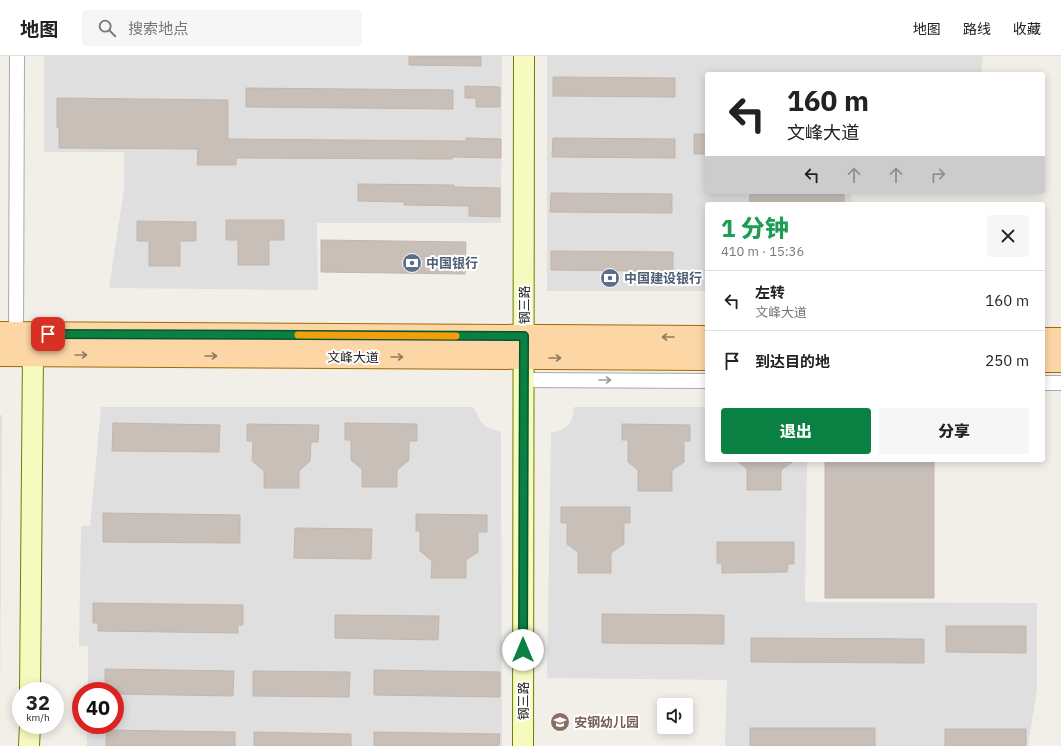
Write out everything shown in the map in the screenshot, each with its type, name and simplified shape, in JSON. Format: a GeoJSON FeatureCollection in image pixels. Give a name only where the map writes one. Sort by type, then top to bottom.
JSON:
{"type":"FeatureCollection","features":[{"type":"Feature","properties":{"kind":"main road","name":"文峰大道"},"geometry":{"type":"LineString","coordinates":[[8,333],[705,337]]}},
{"type":"Feature","properties":{"kind":"main road"},"geometry":{"type":"LineString","coordinates":[[1045,339],[1061,339]]}},
{"type":"Feature","properties":{"kind":"main road","name":"文峰大道"},"geometry":{"type":"LineString","coordinates":[[16,355],[705,359]]}},
{"type":"Feature","properties":{"kind":"main road"},"geometry":{"type":"LineString","coordinates":[[1045,361],[1061,361]]}},
{"type":"Feature","properties":{"kind":"street"},"geometry":{"type":"LineString","coordinates":[[17,56],[8,333],[16,355],[30,682]]}},
{"type":"Feature","properties":{"kind":"street","name":"钢三路"},"geometry":{"type":"LineString","coordinates":[[523,746],[524,56]]}},
{"type":"Feature","properties":{"kind":"street"},"geometry":{"type":"LineString","coordinates":[[524,380],[705,381]]}},
{"type":"Feature","properties":{"kind":"street"},"geometry":{"type":"LineString","coordinates":[[1045,383],[1061,383]]}},
{"type":"Feature","properties":{"kind":"street"},"geometry":{"type":"LineString","coordinates":[[30,734],[30,746]]}},
{"type":"Feature","properties":{"kind":"shaded area"},"geometry":{"type":"Polygon","coordinates":[[[44,56],[502,56],[501,223],[317,223],[318,290],[109,288],[124,189],[124,152],[44,152],[44,56]]]}},
{"type":"Feature","properties":{"kind":"shaded area"},"geometry":{"type":"Polygon","coordinates":[[[547,56],[983,56],[981,72],[705,72],[705,194],[851,194],[851,202],[705,202],[705,291],[547,291],[547,56]]]}},
{"type":"Feature","properties":{"kind":"shaded area"},"geometry":{"type":"Polygon","coordinates":[[[101,407],[473,407],[481,422],[487,427],[501,432],[502,746],[87,746],[87,734],[124,734],[124,682],[88,682],[88,646],[79,646],[81,526],[90,526],[101,407]]]}},
{"type":"Feature","properties":{"kind":"shaded area"},"geometry":{"type":"Polygon","coordinates":[[[574,407],[705,407],[705,462],[807,462],[805,602],[1037,603],[1037,689],[1028,746],[725,746],[727,680],[547,678],[551,433],[566,427],[570,423],[574,407]]]}},
{"type":"Feature","properties":{"kind":"shaded area"},"geometry":{"type":"Polygon","coordinates":[[[0,415],[2,415],[0,710],[0,415]]]}},
{"type":"Feature","properties":{"kind":"building"},"geometry":{"type":"Polygon","coordinates":[[[409,56],[481,56],[481,66],[409,65],[409,56]]]}},
{"type":"Feature","properties":{"kind":"building"},"geometry":{"type":"Polygon","coordinates":[[[553,77],[675,78],[675,97],[553,96],[553,77]]]}},
{"type":"Feature","properties":{"kind":"building"},"geometry":{"type":"Polygon","coordinates":[[[465,86],[500,87],[500,107],[476,107],[476,98],[465,98],[465,86]]]}},
{"type":"Feature","properties":{"kind":"building"},"geometry":{"type":"Polygon","coordinates":[[[246,88],[453,90],[453,109],[246,107],[246,88]]]}},
{"type":"Feature","properties":{"kind":"building"},"geometry":{"type":"Polygon","coordinates":[[[57,98],[228,100],[228,139],[466,141],[466,138],[501,139],[501,158],[236,158],[236,165],[197,165],[198,149],[59,148],[57,98]]]}},
{"type":"Feature","properties":{"kind":"building"},"geometry":{"type":"Polygon","coordinates":[[[694,134],[705,134],[705,154],[694,154],[694,134]]]}},
{"type":"Feature","properties":{"kind":"building"},"geometry":{"type":"Polygon","coordinates":[[[553,138],[675,139],[675,158],[552,157],[553,138]]]}},
{"type":"Feature","properties":{"kind":"building"},"geometry":{"type":"Polygon","coordinates":[[[358,184],[454,185],[454,187],[500,188],[500,217],[469,216],[469,206],[404,205],[404,202],[358,201],[358,184]]]}},
{"type":"Feature","properties":{"kind":"building"},"geometry":{"type":"Polygon","coordinates":[[[551,193],[672,194],[672,213],[550,212],[551,193]]]}},
{"type":"Feature","properties":{"kind":"building"},"geometry":{"type":"Polygon","coordinates":[[[750,194],[844,194],[844,202],[749,202],[750,194]]]}},
{"type":"Feature","properties":{"kind":"building"},"geometry":{"type":"Polygon","coordinates":[[[226,220],[284,220],[284,240],[269,240],[269,265],[238,265],[238,240],[226,240],[226,220]]]}},
{"type":"Feature","properties":{"kind":"building"},"geometry":{"type":"Polygon","coordinates":[[[137,221],[196,222],[196,241],[180,241],[180,266],[149,266],[149,241],[137,241],[137,221]]]}},
{"type":"Feature","properties":{"kind":"building"},"geometry":{"type":"Polygon","coordinates":[[[321,240],[466,242],[465,274],[321,272],[321,240]]]}},
{"type":"Feature","properties":{"kind":"building"},"geometry":{"type":"Polygon","coordinates":[[[551,251],[673,252],[673,271],[551,270],[551,251]]]}},
{"type":"Feature","properties":{"kind":"building"},"geometry":{"type":"Polygon","coordinates":[[[113,423],[220,425],[219,452],[112,451],[113,423]]]}},
{"type":"Feature","properties":{"kind":"building"},"geometry":{"type":"Polygon","coordinates":[[[345,423],[417,424],[417,441],[409,441],[409,460],[397,470],[397,487],[362,487],[362,469],[351,460],[351,440],[345,440],[345,423]]]}},
{"type":"Feature","properties":{"kind":"building"},"geometry":{"type":"Polygon","coordinates":[[[247,424],[319,425],[318,442],[311,442],[310,461],[299,471],[299,488],[264,488],[264,471],[252,461],[253,441],[247,441],[247,424]]]}},
{"type":"Feature","properties":{"kind":"building"},"geometry":{"type":"Polygon","coordinates":[[[622,424],[690,425],[690,441],[684,441],[684,462],[672,470],[672,491],[638,491],[638,470],[628,462],[628,440],[622,440],[622,424]]]}},
{"type":"Feature","properties":{"kind":"building"},"geometry":{"type":"Polygon","coordinates":[[[738,462],[792,462],[781,470],[781,490],[747,490],[747,469],[738,462]]]}},
{"type":"Feature","properties":{"kind":"building"},"geometry":{"type":"Polygon","coordinates":[[[825,462],[934,462],[934,598],[825,598],[825,462]]]}},
{"type":"Feature","properties":{"kind":"building"},"geometry":{"type":"Polygon","coordinates":[[[561,507],[630,507],[630,523],[624,523],[624,544],[611,553],[611,573],[578,573],[578,552],[567,544],[567,523],[561,523],[561,507]]]}},
{"type":"Feature","properties":{"kind":"building"},"geometry":{"type":"Polygon","coordinates":[[[103,513],[240,515],[240,543],[103,542],[103,513]]]}},
{"type":"Feature","properties":{"kind":"building"},"geometry":{"type":"Polygon","coordinates":[[[416,514],[487,515],[487,532],[478,532],[478,552],[466,560],[466,578],[431,578],[432,561],[420,551],[420,531],[416,531],[416,514]]]}},
{"type":"Feature","properties":{"kind":"building"},"geometry":{"type":"Polygon","coordinates":[[[295,528],[372,529],[371,559],[294,558],[295,528]]]}},
{"type":"Feature","properties":{"kind":"building"},"geometry":{"type":"Polygon","coordinates":[[[717,542],[794,542],[794,564],[788,564],[787,572],[722,573],[722,564],[717,563],[717,542]]]}},
{"type":"Feature","properties":{"kind":"building"},"geometry":{"type":"Polygon","coordinates":[[[93,603],[243,605],[243,625],[238,625],[238,633],[98,631],[98,623],[93,623],[93,603]]]}},
{"type":"Feature","properties":{"kind":"building"},"geometry":{"type":"Polygon","coordinates":[[[602,614],[724,615],[724,644],[602,643],[602,614]]]}},
{"type":"Feature","properties":{"kind":"building"},"geometry":{"type":"Polygon","coordinates":[[[335,615],[439,616],[438,640],[335,638],[335,615]]]}},
{"type":"Feature","properties":{"kind":"building"},"geometry":{"type":"Polygon","coordinates":[[[946,626],[1026,626],[1026,653],[946,652],[946,626]]]}},
{"type":"Feature","properties":{"kind":"building"},"geometry":{"type":"Polygon","coordinates":[[[751,638],[924,639],[924,663],[751,662],[751,638]]]}},
{"type":"Feature","properties":{"kind":"building"},"geometry":{"type":"Polygon","coordinates":[[[105,669],[234,671],[233,696],[124,694],[124,682],[105,682],[105,669]]]}},
{"type":"Feature","properties":{"kind":"building"},"geometry":{"type":"Polygon","coordinates":[[[374,670],[500,672],[500,697],[374,695],[374,670]]]}},
{"type":"Feature","properties":{"kind":"building"},"geometry":{"type":"Polygon","coordinates":[[[253,671],[350,672],[349,697],[253,696],[253,671]]]}},
{"type":"Feature","properties":{"kind":"building"},"geometry":{"type":"Polygon","coordinates":[[[750,728],[875,728],[875,746],[750,746],[750,728]]]}},
{"type":"Feature","properties":{"kind":"building"},"geometry":{"type":"Polygon","coordinates":[[[945,729],[1026,729],[1026,746],[945,746],[945,729]]]}},
{"type":"Feature","properties":{"kind":"building"},"geometry":{"type":"Polygon","coordinates":[[[124,730],[235,732],[235,746],[106,746],[106,734],[124,734],[124,730]]]}},
{"type":"Feature","properties":{"kind":"building"},"geometry":{"type":"Polygon","coordinates":[[[254,732],[351,734],[351,746],[254,746],[254,732]]]}},
{"type":"Feature","properties":{"kind":"building"},"geometry":{"type":"Polygon","coordinates":[[[374,732],[500,734],[499,746],[374,746],[374,732]]]}},
{"type":"Feature","properties":{"kind":"slow traffic"},"geometry":{"type":"LineString","coordinates":[[298,335],[456,336]]}},
{"type":"Feature","properties":{"kind":"place","name":"中国银行"},"geometry":{"type":"Point","coordinates":[412,263]}},
{"type":"Feature","properties":{"kind":"place","name":"中国建设银行"},"geometry":{"type":"Point","coordinates":[610,278]}},
{"type":"Feature","properties":{"kind":"place","name":"安钢幼儿园"},"geometry":{"type":"Point","coordinates":[560,722]}},
{"type":"Feature","properties":{"kind":"route"},"geometry":{"type":"LineString","coordinates":[[48,334],[524,336],[523,650]]}}]}
